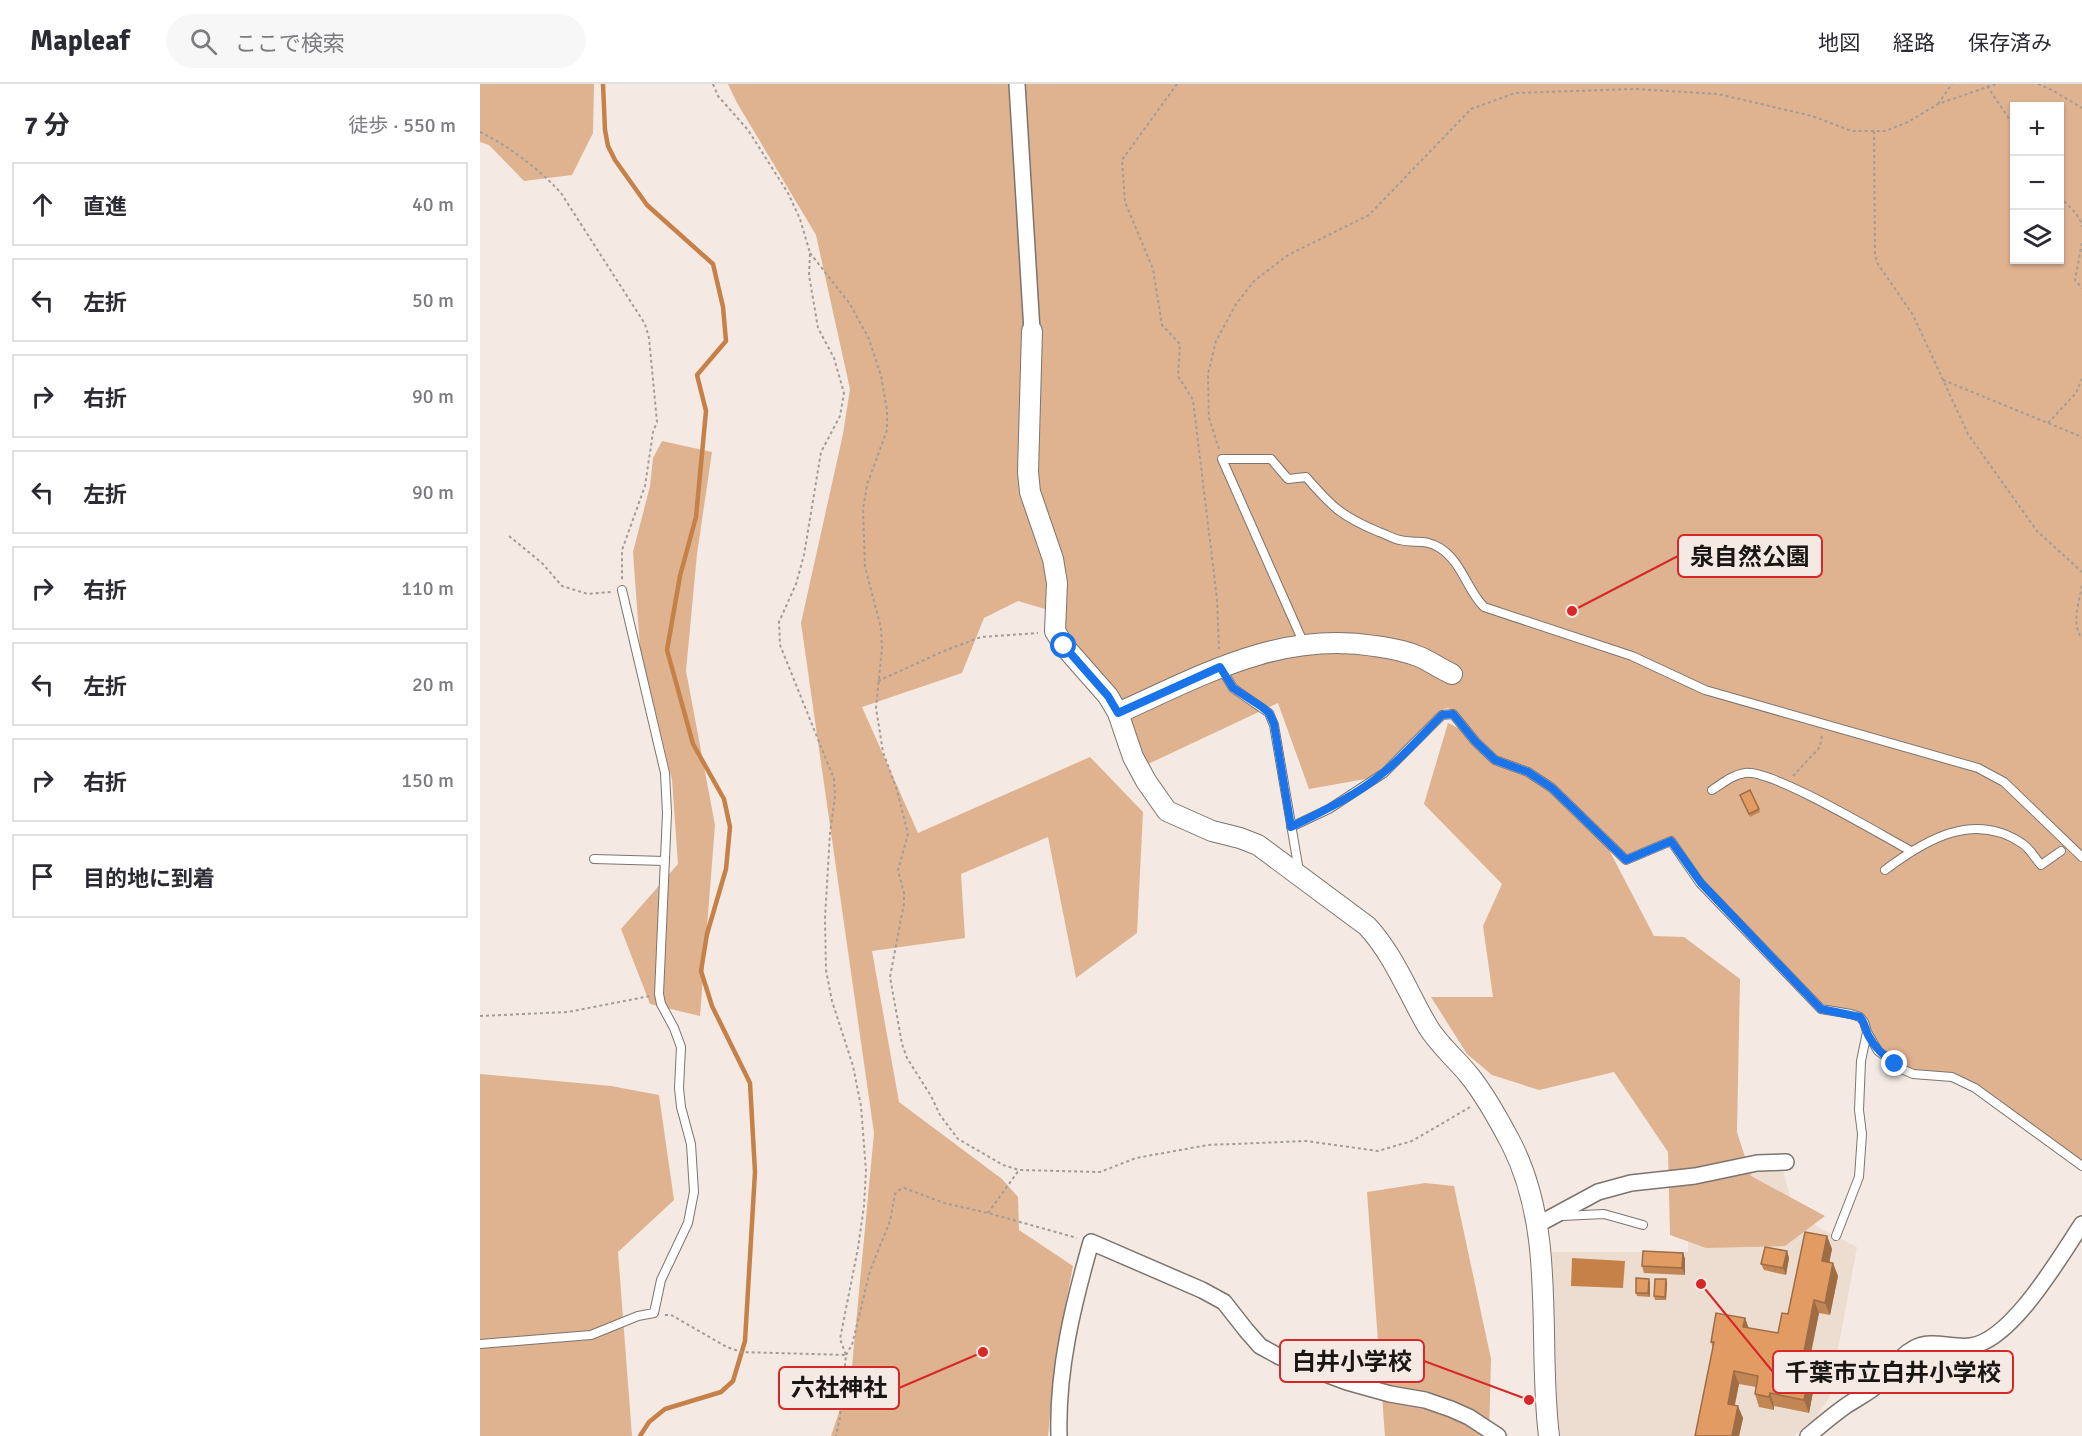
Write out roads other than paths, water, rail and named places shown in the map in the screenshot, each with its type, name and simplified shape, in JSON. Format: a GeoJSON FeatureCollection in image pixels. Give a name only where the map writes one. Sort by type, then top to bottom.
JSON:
{"type":"FeatureCollection","features":[{"type":"Feature","properties":{"kind":"street"},"geometry":{"type":"LineString","coordinates":[[1017,84],[1032,331],[1028,472],[1030,492],[1053,559],[1057,583],[1055,631],[1064,646],[1108,696],[1118,713],[1133,757],[1167,811],[1212,831],[1258,845],[1368,926],[1380,940],[1429,1029],[1470,1076],[1485,1099],[1512,1146],[1529,1191],[1545,1221],[1541,1254],[1545,1401],[1549,1436]]}},
{"type":"Feature","properties":{"kind":"street"},"geometry":{"type":"LineString","coordinates":[[1118,713],[1220,667],[1304,644],[1350,642],[1394,649],[1419,657],[1452,674]]}},
{"type":"Feature","properties":{"kind":"street"},"geometry":{"type":"LineString","coordinates":[[1545,1221],[1598,1192],[1631,1183],[1695,1176],[1757,1163],[1786,1162]]}},
{"type":"Feature","properties":{"kind":"street"},"geometry":{"type":"LineString","coordinates":[[1808,1436],[1832,1415],[1881,1382],[1912,1349],[1921,1345],[1935,1344],[1971,1346],[1986,1341],[2001,1332],[2018,1316],[2082,1224]]}},
{"type":"Feature","properties":{"kind":"street"},"geometry":{"type":"LineString","coordinates":[[1059,1436],[1064,1360],[1075,1298],[1091,1242],[1202,1290],[1224,1302],[1260,1346],[1280,1357],[1347,1382],[1389,1394],[1425,1400],[1451,1409],[1469,1417],[1498,1436]]}},
{"type":"Feature","properties":{"kind":"lane"},"geometry":{"type":"LineString","coordinates":[[1304,644],[1222,459],[1271,459],[1288,479],[1306,477],[1329,503],[1350,520],[1401,541],[1422,540],[1442,549],[1466,577],[1474,598],[1484,607],[1632,656],[1705,690],[1978,768],[2004,782],[2082,856]]}},
{"type":"Feature","properties":{"kind":"lane"},"geometry":{"type":"LineString","coordinates":[[480,1344],[591,1335],[638,1316],[654,1313],[661,1280],[688,1223],[693,1192],[692,1144],[681,1107],[679,1088],[681,1047],[661,1004],[659,994],[667,813],[665,773],[622,590]]}},
{"type":"Feature","properties":{"kind":"lane"},"geometry":{"type":"LineString","coordinates":[[1220,667],[1233,688],[1269,713],[1274,724],[1299,876]]}},
{"type":"Feature","properties":{"kind":"lane"},"geometry":{"type":"LineString","coordinates":[[1291,827],[1329,809],[1384,773],[1442,715],[1453,714],[1475,741],[1495,760],[1528,772],[1552,788],[1626,860],[1671,841],[1701,883],[1821,1009],[1860,1017],[1878,1051],[1913,1074],[1952,1077],[1975,1088],[2082,1166]]}},
{"type":"Feature","properties":{"kind":"lane"},"geometry":{"type":"LineString","coordinates":[[1712,790],[1731,777],[1747,773],[1784,783],[1911,851]]}},
{"type":"Feature","properties":{"kind":"lane"},"geometry":{"type":"LineString","coordinates":[[1885,870],[1911,851],[1947,833],[1969,828],[1998,832],[2024,845],[2041,865],[2061,851]]}},
{"type":"Feature","properties":{"kind":"lane"},"geometry":{"type":"LineString","coordinates":[[594,859],[665,861]]}},
{"type":"Feature","properties":{"kind":"lane"},"geometry":{"type":"LineString","coordinates":[[1836,1236],[1859,1177],[1862,1134],[1859,1110],[1861,1061],[1867,1032]]}},
{"type":"Feature","properties":{"kind":"lane"},"geometry":{"type":"LineString","coordinates":[[1545,1221],[1604,1214],[1643,1224]]}},
{"type":"Feature","properties":{"kind":"waterway"},"geometry":{"type":"LineString","coordinates":[[603,84],[605,130],[608,146],[615,160],[647,205],[713,264],[723,307],[726,341],[697,375],[706,411],[696,517],[680,576],[667,650],[693,744],[724,799],[730,827],[726,869],[707,934],[701,971],[712,1006],[750,1083],[755,1172],[745,1341],[733,1381],[721,1392],[665,1409],[649,1422],[640,1436]]}},
{"type":"Feature","properties":{"kind":"place","name":"泉自然公園"},"geometry":{"type":"Point","coordinates":[1572,611]}},
{"type":"Feature","properties":{"kind":"place","name":"千葉市立白井小学校"},"geometry":{"type":"Point","coordinates":[1701,1284]}},
{"type":"Feature","properties":{"kind":"place","name":"六社神社"},"geometry":{"type":"Point","coordinates":[983,1352]}},
{"type":"Feature","properties":{"kind":"place","name":"白井小学校"},"geometry":{"type":"Point","coordinates":[1529,1400]}}]}
